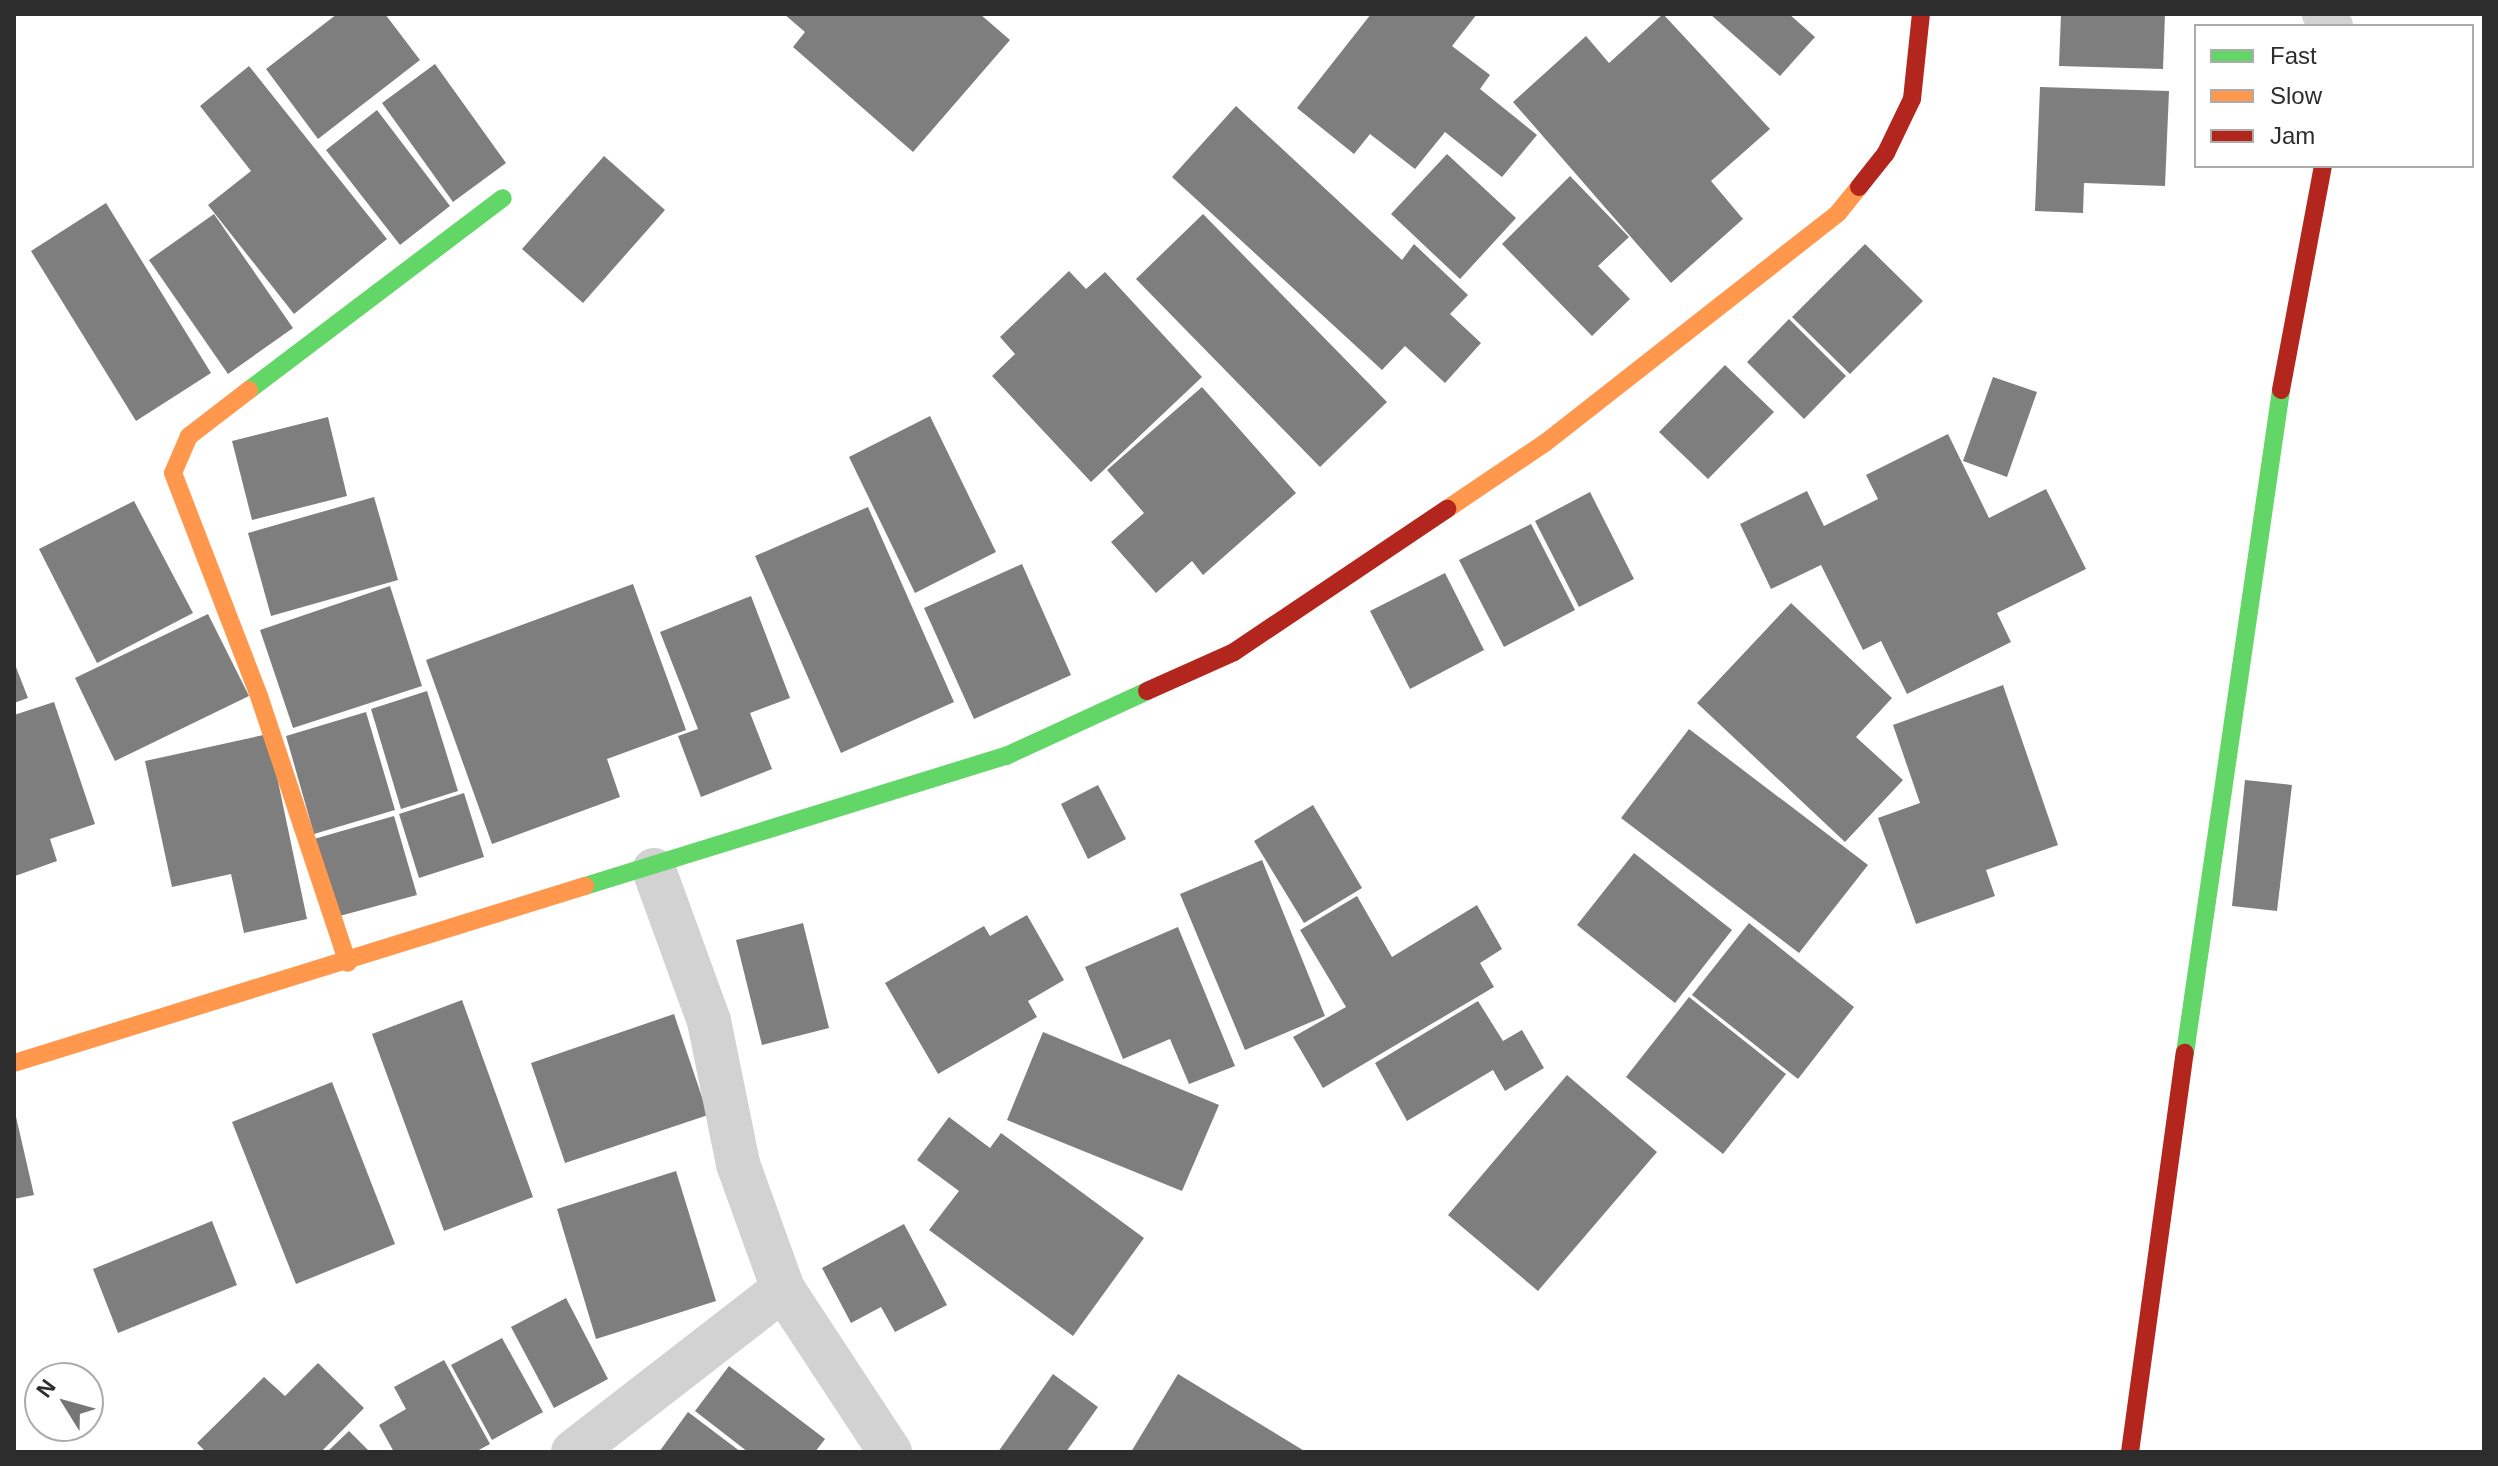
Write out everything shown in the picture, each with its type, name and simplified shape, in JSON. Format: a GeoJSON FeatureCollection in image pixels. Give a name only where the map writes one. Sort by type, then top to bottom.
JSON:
{"type":"FeatureCollection","features":[{"type":"Feature","properties":{"kind":"street"},"geometry":{"type":"LineString","coordinates":[[14,1063],[654,870],[1006,756],[1234,652],[1532,452],[1838,213],[1886,153],[1912,99],[1921,14]]}},
{"type":"Feature","properties":{"kind":"street"},"geometry":{"type":"LineString","coordinates":[[2130,1452],[2261,494],[2323,168]]}},
{"type":"Feature","properties":{"kind":"street"},"geometry":{"type":"LineString","coordinates":[[348,963],[259,696],[173,473],[189,436],[503,198]]}},
{"type":"Feature","properties":{"kind":"street"},"geometry":{"type":"LineString","coordinates":[[654,870],[709,1021],[738,1164],[783,1289],[890,1452]]}},
{"type":"Feature","properties":{"kind":"street"},"geometry":{"type":"LineString","coordinates":[[573,1452],[783,1289]]}},
{"type":"Feature","properties":{"kind":"building"},"geometry":{"type":"Polygon","coordinates":[[[337,14],[385,14],[420,60],[318,139],[266,69],[337,14]]]}},
{"type":"Feature","properties":{"kind":"building"},"geometry":{"type":"Polygon","coordinates":[[[784,14],[980,14],[1010,40],[913,152],[793,47],[805,32],[784,14]]]}},
{"type":"Feature","properties":{"kind":"building"},"geometry":{"type":"Polygon","coordinates":[[[1371,14],[1477,14],[1452,46],[1490,75],[1480,89],[1537,135],[1502,177],[1445,132],[1415,169],[1370,134],[1354,154],[1297,108],[1371,14]]]}},
{"type":"Feature","properties":{"kind":"building"},"geometry":{"type":"Polygon","coordinates":[[[1663,14],[1770,129],[1711,181],[1743,219],[1671,283],[1513,102],[1586,36],[1609,63],[1663,14]]]}},
{"type":"Feature","properties":{"kind":"building"},"geometry":{"type":"Polygon","coordinates":[[[1710,14],[1789,14],[1815,37],[1780,76],[1710,14]]]}},
{"type":"Feature","properties":{"kind":"building"},"geometry":{"type":"Polygon","coordinates":[[[2061,14],[2165,14],[2163,69],[2059,66],[2061,14]]]}},
{"type":"Feature","properties":{"kind":"building"},"geometry":{"type":"Polygon","coordinates":[[[435,64],[506,163],[453,202],[382,103],[435,64]]]}},
{"type":"Feature","properties":{"kind":"building"},"geometry":{"type":"Polygon","coordinates":[[[249,66],[387,239],[294,314],[208,205],[251,171],[200,106],[249,66]]]}},
{"type":"Feature","properties":{"kind":"building"},"geometry":{"type":"Polygon","coordinates":[[[2040,87],[2169,91],[2165,186],[2084,183],[2083,213],[2035,211],[2040,87]]]}},
{"type":"Feature","properties":{"kind":"building"},"geometry":{"type":"Polygon","coordinates":[[[1236,106],[1402,260],[1414,244],[1468,295],[1450,314],[1481,343],[1445,383],[1405,346],[1382,370],[1172,177],[1236,106]]]}},
{"type":"Feature","properties":{"kind":"building"},"geometry":{"type":"Polygon","coordinates":[[[377,110],[450,206],[400,245],[326,150],[377,110]]]}},
{"type":"Feature","properties":{"kind":"building"},"geometry":{"type":"Polygon","coordinates":[[[1447,154],[1516,218],[1460,279],[1391,214],[1447,154]]]}},
{"type":"Feature","properties":{"kind":"building"},"geometry":{"type":"Polygon","coordinates":[[[604,156],[665,210],[583,303],[522,249],[604,156]]]}},
{"type":"Feature","properties":{"kind":"building"},"geometry":{"type":"Polygon","coordinates":[[[1570,176],[1629,237],[1598,266],[1630,299],[1592,336],[1502,244],[1570,176]]]}},
{"type":"Feature","properties":{"kind":"building"},"geometry":{"type":"Polygon","coordinates":[[[106,203],[211,373],[136,421],[31,251],[106,203]]]}},
{"type":"Feature","properties":{"kind":"building"},"geometry":{"type":"Polygon","coordinates":[[[214,214],[293,328],[228,374],[149,260],[214,214]]]}},
{"type":"Feature","properties":{"kind":"building"},"geometry":{"type":"Polygon","coordinates":[[[1203,214],[1387,402],[1320,467],[1136,279],[1203,214]]]}},
{"type":"Feature","properties":{"kind":"building"},"geometry":{"type":"Polygon","coordinates":[[[1865,244],[1923,301],[1850,374],[1792,317],[1865,244]]]}},
{"type":"Feature","properties":{"kind":"building"},"geometry":{"type":"Polygon","coordinates":[[[1069,271],[1086,289],[1105,272],[1202,377],[1091,482],[992,376],[1015,354],[1000,337],[1069,271]]]}},
{"type":"Feature","properties":{"kind":"building"},"geometry":{"type":"Polygon","coordinates":[[[1789,319],[1846,376],[1804,419],[1747,362],[1789,319]]]}},
{"type":"Feature","properties":{"kind":"building"},"geometry":{"type":"Polygon","coordinates":[[[1725,365],[1774,412],[1708,479],[1659,432],[1725,365]]]}},
{"type":"Feature","properties":{"kind":"building"},"geometry":{"type":"Polygon","coordinates":[[[1993,377],[2037,392],[2007,477],[1963,461],[1993,377]]]}},
{"type":"Feature","properties":{"kind":"building"},"geometry":{"type":"Polygon","coordinates":[[[1202,387],[1296,493],[1203,575],[1192,561],[1156,593],[1111,542],[1144,513],[1107,470],[1202,387]]]}},
{"type":"Feature","properties":{"kind":"building"},"geometry":{"type":"Polygon","coordinates":[[[930,416],[996,552],[915,593],[849,457],[930,416]]]}},
{"type":"Feature","properties":{"kind":"building"},"geometry":{"type":"Polygon","coordinates":[[[328,417],[347,496],[252,520],[232,441],[328,417]]]}},
{"type":"Feature","properties":{"kind":"building"},"geometry":{"type":"Polygon","coordinates":[[[1948,434],[1989,518],[2046,489],[2086,569],[1997,613],[2011,642],[1907,694],[1881,641],[1863,650],[1821,565],[1771,589],[1740,524],[1807,491],[1824,526],[1878,499],[1866,475],[1948,434]]]}},
{"type":"Feature","properties":{"kind":"building"},"geometry":{"type":"Polygon","coordinates":[[[1590,492],[1634,579],[1579,607],[1535,521],[1590,492]]]}},
{"type":"Feature","properties":{"kind":"building"},"geometry":{"type":"Polygon","coordinates":[[[374,497],[398,580],[271,616],[248,533],[374,497]]]}},
{"type":"Feature","properties":{"kind":"building"},"geometry":{"type":"Polygon","coordinates":[[[134,501],[193,613],[97,663],[39,549],[134,501]]]}},
{"type":"Feature","properties":{"kind":"building"},"geometry":{"type":"Polygon","coordinates":[[[868,507],[954,702],[841,753],[755,556],[868,507]]]}},
{"type":"Feature","properties":{"kind":"building"},"geometry":{"type":"Polygon","coordinates":[[[1531,524],[1575,610],[1504,647],[1459,560],[1531,524]]]}},
{"type":"Feature","properties":{"kind":"building"},"geometry":{"type":"Polygon","coordinates":[[[1022,564],[1071,675],[974,719],[924,608],[1022,564]]]}},
{"type":"Feature","properties":{"kind":"building"},"geometry":{"type":"Polygon","coordinates":[[[1445,573],[1484,650],[1410,689],[1370,611],[1445,573]]]}},
{"type":"Feature","properties":{"kind":"building"},"geometry":{"type":"Polygon","coordinates":[[[633,584],[686,730],[607,759],[620,797],[492,844],[426,660],[633,584]]]}},
{"type":"Feature","properties":{"kind":"building"},"geometry":{"type":"Polygon","coordinates":[[[390,586],[422,686],[293,728],[260,630],[390,586]]]}},
{"type":"Feature","properties":{"kind":"building"},"geometry":{"type":"Polygon","coordinates":[[[751,596],[790,698],[750,713],[772,769],[701,797],[678,736],[698,729],[660,632],[751,596]]]}},
{"type":"Feature","properties":{"kind":"building"},"geometry":{"type":"Polygon","coordinates":[[[1791,603],[1892,698],[1856,737],[1903,780],[1845,842],[1697,703],[1791,603]]]}},
{"type":"Feature","properties":{"kind":"building"},"geometry":{"type":"Polygon","coordinates":[[[208,614],[249,696],[115,761],[75,678],[208,614]]]}},
{"type":"Feature","properties":{"kind":"building"},"geometry":{"type":"Polygon","coordinates":[[[14,662],[28,698],[14,703],[14,662]]]}},
{"type":"Feature","properties":{"kind":"building"},"geometry":{"type":"Polygon","coordinates":[[[2003,685],[2058,845],[1986,870],[1995,896],[1916,924],[1878,818],[1920,803],[1893,725],[2003,685]]]}},
{"type":"Feature","properties":{"kind":"building"},"geometry":{"type":"Polygon","coordinates":[[[427,691],[458,791],[401,809],[371,709],[427,691]]]}},
{"type":"Feature","properties":{"kind":"building"},"geometry":{"type":"Polygon","coordinates":[[[54,702],[95,824],[50,839],[57,861],[15,876],[14,715],[54,702]]]}},
{"type":"Feature","properties":{"kind":"building"},"geometry":{"type":"Polygon","coordinates":[[[366,712],[395,810],[314,834],[286,736],[366,712]]]}},
{"type":"Feature","properties":{"kind":"building"},"geometry":{"type":"Polygon","coordinates":[[[1689,729],[1868,865],[1799,953],[1621,818],[1689,729]]]}},
{"type":"Feature","properties":{"kind":"building"},"geometry":{"type":"Polygon","coordinates":[[[268,734],[307,919],[244,933],[231,874],[172,887],[145,761],[268,734]]]}},
{"type":"Feature","properties":{"kind":"building"},"geometry":{"type":"Polygon","coordinates":[[[2245,780],[2292,785],[2277,911],[2232,906],[2245,780]]]}},
{"type":"Feature","properties":{"kind":"building"},"geometry":{"type":"Polygon","coordinates":[[[1098,785],[1126,839],[1088,859],[1061,804],[1098,785]]]}},
{"type":"Feature","properties":{"kind":"building"},"geometry":{"type":"Polygon","coordinates":[[[464,793],[484,857],[419,878],[399,814],[464,793]]]}},
{"type":"Feature","properties":{"kind":"building"},"geometry":{"type":"Polygon","coordinates":[[[1313,805],[1362,888],[1304,923],[1254,841],[1313,805]]]}},
{"type":"Feature","properties":{"kind":"building"},"geometry":{"type":"Polygon","coordinates":[[[394,816],[417,895],[336,917],[314,839],[394,816]]]}},
{"type":"Feature","properties":{"kind":"building"},"geometry":{"type":"Polygon","coordinates":[[[1634,853],[1732,930],[1675,1003],[1577,925],[1634,853]]]}},
{"type":"Feature","properties":{"kind":"building"},"geometry":{"type":"Polygon","coordinates":[[[1262,860],[1325,1016],[1245,1050],[1180,894],[1262,860]]]}},
{"type":"Feature","properties":{"kind":"building"},"geometry":{"type":"Polygon","coordinates":[[[1357,896],[1392,957],[1477,905],[1502,949],[1480,963],[1494,987],[1323,1088],[1293,1037],[1346,1007],[1300,930],[1357,896]]]}},
{"type":"Feature","properties":{"kind":"building"},"geometry":{"type":"Polygon","coordinates":[[[1027,915],[1064,980],[1028,1001],[1037,1017],[938,1074],[885,983],[984,926],[990,936],[1027,915]]]}},
{"type":"Feature","properties":{"kind":"building"},"geometry":{"type":"Polygon","coordinates":[[[803,923],[829,1028],[762,1045],[736,940],[803,923]]]}},
{"type":"Feature","properties":{"kind":"building"},"geometry":{"type":"Polygon","coordinates":[[[1749,923],[1854,1007],[1798,1079],[1692,995],[1749,923]]]}},
{"type":"Feature","properties":{"kind":"building"},"geometry":{"type":"Polygon","coordinates":[[[1178,927],[1235,1066],[1189,1084],[1170,1039],[1123,1059],[1085,967],[1178,927]]]}},
{"type":"Feature","properties":{"kind":"building"},"geometry":{"type":"Polygon","coordinates":[[[1689,997],[1786,1074],[1723,1154],[1626,1077],[1689,997]]]}},
{"type":"Feature","properties":{"kind":"building"},"geometry":{"type":"Polygon","coordinates":[[[462,1000],[533,1197],[444,1231],[372,1034],[462,1000]]]}},
{"type":"Feature","properties":{"kind":"building"},"geometry":{"type":"Polygon","coordinates":[[[1478,1001],[1503,1041],[1522,1030],[1544,1068],[1505,1091],[1493,1070],[1407,1121],[1375,1063],[1478,1001]]]}},
{"type":"Feature","properties":{"kind":"building"},"geometry":{"type":"Polygon","coordinates":[[[674,1014],[708,1115],[565,1163],[531,1063],[674,1014]]]}},
{"type":"Feature","properties":{"kind":"building"},"geometry":{"type":"Polygon","coordinates":[[[1043,1032],[1219,1105],[1182,1191],[1007,1120],[1043,1032]]]}},
{"type":"Feature","properties":{"kind":"building"},"geometry":{"type":"Polygon","coordinates":[[[1567,1075],[1657,1152],[1538,1291],[1448,1215],[1567,1075]]]}},
{"type":"Feature","properties":{"kind":"building"},"geometry":{"type":"Polygon","coordinates":[[[332,1082],[395,1244],[296,1284],[232,1122],[332,1082]]]}},
{"type":"Feature","properties":{"kind":"building"},"geometry":{"type":"Polygon","coordinates":[[[14,1108],[34,1195],[14,1199],[14,1108]]]}},
{"type":"Feature","properties":{"kind":"building"},"geometry":{"type":"Polygon","coordinates":[[[949,1117],[990,1148],[1001,1133],[1144,1238],[1073,1336],[929,1230],[959,1191],[917,1160],[949,1117]]]}},
{"type":"Feature","properties":{"kind":"building"},"geometry":{"type":"Polygon","coordinates":[[[676,1171],[716,1301],[596,1339],[557,1209],[676,1171]]]}},
{"type":"Feature","properties":{"kind":"building"},"geometry":{"type":"Polygon","coordinates":[[[212,1221],[237,1285],[118,1333],[93,1269],[212,1221]]]}},
{"type":"Feature","properties":{"kind":"building"},"geometry":{"type":"Polygon","coordinates":[[[904,1224],[947,1305],[895,1332],[881,1307],[851,1323],[822,1268],[904,1224]]]}},
{"type":"Feature","properties":{"kind":"building"},"geometry":{"type":"Polygon","coordinates":[[[566,1298],[608,1379],[554,1408],[511,1327],[566,1298]]]}},
{"type":"Feature","properties":{"kind":"building"},"geometry":{"type":"Polygon","coordinates":[[[502,1338],[543,1412],[492,1440],[451,1365],[502,1338]]]}},
{"type":"Feature","properties":{"kind":"building"},"geometry":{"type":"Polygon","coordinates":[[[444,1360],[490,1444],[475,1452],[394,1452],[379,1425],[406,1409],[394,1387],[444,1360]]]}},
{"type":"Feature","properties":{"kind":"building"},"geometry":{"type":"Polygon","coordinates":[[[318,1363],[364,1408],[321,1452],[206,1452],[197,1443],[264,1377],[285,1396],[318,1363]]]}},
{"type":"Feature","properties":{"kind":"building"},"geometry":{"type":"Polygon","coordinates":[[[729,1366],[825,1439],[815,1452],[748,1452],[695,1411],[729,1366]]]}},
{"type":"Feature","properties":{"kind":"building"},"geometry":{"type":"Polygon","coordinates":[[[1053,1374],[1098,1407],[1066,1452],[998,1452],[1053,1374]]]}},
{"type":"Feature","properties":{"kind":"building"},"geometry":{"type":"Polygon","coordinates":[[[1178,1374],[1306,1452],[1131,1452],[1178,1374]]]}},
{"type":"Feature","properties":{"kind":"building"},"geometry":{"type":"Polygon","coordinates":[[[688,1412],[741,1452],[659,1452],[688,1412]]]}},
{"type":"Feature","properties":{"kind":"building"},"geometry":{"type":"Polygon","coordinates":[[[349,1431],[370,1452],[327,1452],[349,1431]]]}},
{"type":"Feature","properties":{"kind":"traffic: fast"},"geometry":{"type":"LineString","coordinates":[[249,390],[503,198]]}},
{"type":"Feature","properties":{"kind":"traffic: fast"},"geometry":{"type":"LineString","coordinates":[[2185,1053],[2281,390]]}},
{"type":"Feature","properties":{"kind":"traffic: fast"},"geometry":{"type":"LineString","coordinates":[[585,886],[1006,756],[1147,691]]}},
{"type":"Feature","properties":{"kind":"traffic: slow"},"geometry":{"type":"LineString","coordinates":[[1447,509],[1545,443],[1838,213],[1859,187]]}},
{"type":"Feature","properties":{"kind":"traffic: slow"},"geometry":{"type":"LineString","coordinates":[[249,390],[189,436],[173,473],[259,696],[348,963]]}},
{"type":"Feature","properties":{"kind":"traffic: slow"},"geometry":{"type":"LineString","coordinates":[[14,1063],[585,886]]}},
{"type":"Feature","properties":{"kind":"traffic: jam"},"geometry":{"type":"LineString","coordinates":[[1859,187],[1886,153],[1912,99],[1921,14]]}},
{"type":"Feature","properties":{"kind":"traffic: jam"},"geometry":{"type":"LineString","coordinates":[[2281,390],[2323,168]]}},
{"type":"Feature","properties":{"kind":"traffic: jam"},"geometry":{"type":"LineString","coordinates":[[1147,691],[1234,652],[1447,509]]}},
{"type":"Feature","properties":{"kind":"traffic: jam"},"geometry":{"type":"LineString","coordinates":[[2130,1452],[2185,1053]]}}]}
